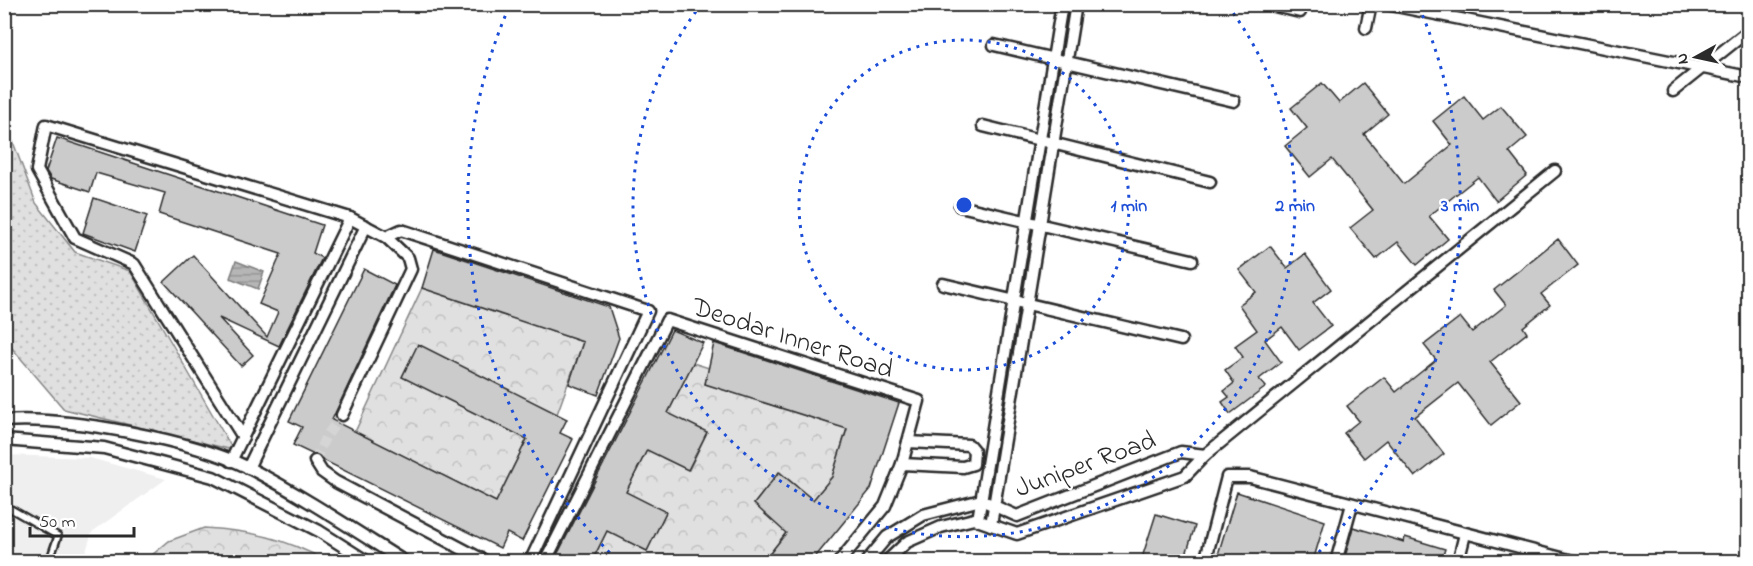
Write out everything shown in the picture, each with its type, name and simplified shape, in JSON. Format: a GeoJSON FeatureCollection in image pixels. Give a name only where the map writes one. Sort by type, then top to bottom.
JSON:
{"type":"FeatureCollection","features":[{"type":"Feature","properties":{"kind":"street"},"geometry":{"type":"LineString","coordinates":[[978,520],[1062,4]]}},
{"type":"Feature","properties":{"kind":"street"},"geometry":{"type":"LineString","coordinates":[[991,525],[1076,4]]}},
{"type":"Feature","properties":{"kind":"street"},"geometry":{"type":"LineString","coordinates":[[1266,4],[1300,12],[1301,4]]}},
{"type":"Feature","properties":{"kind":"street"},"geometry":{"type":"LineString","coordinates":[[1366,28],[1371,4]]}},
{"type":"Feature","properties":{"kind":"street"},"geometry":{"type":"LineString","coordinates":[[1386,4],[1749,77]]}},
{"type":"Feature","properties":{"kind":"street"},"geometry":{"type":"LineString","coordinates":[[1673,91],[1749,31]]}},
{"type":"Feature","properties":{"kind":"street"},"geometry":{"type":"LineString","coordinates":[[994,45],[1234,101]]}},
{"type":"Feature","properties":{"kind":"street"},"geometry":{"type":"LineString","coordinates":[[243,437],[134,264],[75,237],[37,170],[46,125],[350,218],[386,237],[408,258],[411,269],[342,415]]}},
{"type":"Feature","properties":{"kind":"street"},"geometry":{"type":"LineString","coordinates":[[983,126],[1210,182]]}},
{"type":"Feature","properties":{"kind":"street"},"geometry":{"type":"LineString","coordinates":[[886,561],[898,549],[918,536],[941,527],[978,520],[1017,534],[1185,476],[1205,454],[1555,171]]}},
{"type":"Feature","properties":{"kind":"street"},"geometry":{"type":"LineString","coordinates":[[960,206],[1192,260]]}},
{"type":"Feature","properties":{"kind":"street"},"geometry":{"type":"LineString","coordinates":[[231,461],[350,218]]}},
{"type":"Feature","properties":{"kind":"street"},"geometry":{"type":"LineString","coordinates":[[248,468],[366,226]]}},
{"type":"Feature","properties":{"kind":"street"},"geometry":{"type":"LineString","coordinates":[[386,237],[401,230],[648,311],[530,561]]}},
{"type":"Feature","properties":{"kind":"street"},"geometry":{"type":"LineString","coordinates":[[942,284],[1180,340]]}},
{"type":"Feature","properties":{"kind":"street","name":"Deodar Inner Road"},"geometry":{"type":"LineString","coordinates":[[545,561],[667,320],[919,401],[902,464],[885,506],[838,561]]}},
{"type":"Feature","properties":{"kind":"street"},"geometry":{"type":"LineString","coordinates":[[4,421],[23,420],[102,428],[208,451],[248,468],[405,561]]}},
{"type":"Feature","properties":{"kind":"street"},"geometry":{"type":"LineString","coordinates":[[132,455],[135,435]]}},
{"type":"Feature","properties":{"kind":"street"},"geometry":{"type":"LineString","coordinates":[[4,440],[104,448],[213,477],[319,531],[368,561]]}},
{"type":"Feature","properties":{"kind":"street"},"geometry":{"type":"LineString","coordinates":[[902,464],[963,467],[974,464],[974,452],[969,445],[908,442]]}},
{"type":"Feature","properties":{"kind":"street","name":"Juniper Road"},"geometry":{"type":"LineString","coordinates":[[981,500],[1017,516],[1181,452],[1205,454]]}},
{"type":"Feature","properties":{"kind":"street"},"geometry":{"type":"LineString","coordinates":[[315,461],[322,472],[336,482],[487,561]]}},
{"type":"Feature","properties":{"kind":"street"},"geometry":{"type":"LineString","coordinates":[[1205,561],[1227,477],[1250,477],[1577,561]]}},
{"type":"Feature","properties":{"kind":"street"},"geometry":{"type":"LineString","coordinates":[[866,561],[887,537],[910,521],[981,500]]}},
{"type":"Feature","properties":{"kind":"street"},"geometry":{"type":"LineString","coordinates":[[1335,561],[1352,504]]}},
{"type":"Feature","properties":{"kind":"street"},"geometry":{"type":"LineString","coordinates":[[1458,561],[1465,534]]}},
{"type":"Feature","properties":{"kind":"lane"},"geometry":{"type":"LineString","coordinates":[[4,506],[58,536],[49,561]]}},
{"type":"Feature","properties":{"kind":"shaded area"},"geometry":{"type":"Polygon","coordinates":[[[236,261],[264,272],[258,289],[230,278],[236,261]]]}},
{"type":"Feature","properties":{"kind":"shaded area"},"geometry":{"type":"Polygon","coordinates":[[[5,455],[90,458],[166,479],[92,532],[83,561],[5,562],[5,455]]]}},
{"type":"Feature","properties":{"kind":"green space"},"geometry":{"type":"Polygon","coordinates":[[[4,118],[36,203],[75,252],[130,271],[233,450],[64,409],[5,340],[4,118]]]}},
{"type":"Feature","properties":{"kind":"green space"},"geometry":{"type":"Polygon","coordinates":[[[422,288],[583,342],[557,414],[418,345],[402,377],[527,439],[496,502],[355,432],[422,288]]]}},
{"type":"Feature","properties":{"kind":"green space"},"geometry":{"type":"Polygon","coordinates":[[[693,363],[709,368],[705,384],[831,424],[851,415],[832,477],[813,500],[780,472],[754,504],[796,520],[764,561],[592,562],[615,514],[631,522],[623,539],[647,551],[666,512],[623,498],[652,440],[663,458],[689,470],[707,432],[682,420],[675,434],[661,427],[693,363]]]}},
{"type":"Feature","properties":{"kind":"green space"},"geometry":{"type":"Polygon","coordinates":[[[204,528],[268,537],[327,561],[145,561],[169,541],[204,528]]]}},
{"type":"Feature","properties":{"kind":"building"},"geometry":{"type":"Polygon","coordinates":[[[1322,83],[1339,103],[1363,83],[1388,114],[1364,134],[1404,184],[1452,145],[1433,121],[1464,96],[1483,120],[1501,106],[1527,137],[1509,152],[1527,175],[1496,201],[1478,177],[1429,216],[1448,239],[1417,265],[1398,242],[1376,259],[1350,228],[1373,210],[1332,159],[1310,177],[1285,146],[1307,128],[1291,108],[1322,83]]]}},
{"type":"Feature","properties":{"kind":"building"},"geometry":{"type":"Polygon","coordinates":[[[57,138],[322,225],[313,253],[322,258],[279,346],[219,318],[253,355],[241,366],[164,282],[193,255],[267,337],[278,312],[259,304],[281,254],[159,214],[165,193],[96,173],[90,192],[51,179],[46,171],[57,138]]]}},
{"type":"Feature","properties":{"kind":"building"},"geometry":{"type":"Polygon","coordinates":[[[94,198],[147,216],[135,252],[83,233],[94,198]]]}},
{"type":"Feature","properties":{"kind":"building"},"geometry":{"type":"Polygon","coordinates":[[[1558,239],[1578,265],[1541,294],[1550,305],[1523,327],[1527,333],[1490,362],[1521,401],[1491,425],[1458,383],[1415,417],[1444,454],[1415,477],[1386,440],[1364,458],[1344,433],[1359,421],[1347,406],[1384,377],[1396,392],[1436,360],[1424,345],[1460,317],[1472,332],[1506,305],[1494,290],[1558,239]]]}},
{"type":"Feature","properties":{"kind":"building"},"geometry":{"type":"Polygon","coordinates":[[[1270,246],[1287,268],[1305,254],[1331,289],[1313,303],[1331,326],[1299,350],[1282,327],[1265,340],[1281,362],[1259,379],[1266,387],[1230,414],[1222,402],[1229,397],[1224,391],[1234,383],[1225,370],[1243,357],[1235,346],[1257,330],[1239,305],[1256,292],[1239,270],[1270,246]]]}},
{"type":"Feature","properties":{"kind":"building"},"geometry":{"type":"Polygon","coordinates":[[[434,249],[609,307],[619,338],[598,395],[569,384],[583,342],[422,288],[434,249]]]}},
{"type":"Feature","properties":{"kind":"building"},"geometry":{"type":"Polygon","coordinates":[[[364,269],[395,285],[332,420],[496,502],[527,439],[402,377],[418,344],[567,419],[560,433],[573,439],[522,541],[507,533],[500,548],[323,460],[318,454],[312,454],[293,445],[302,427],[289,421],[364,269]]]}},
{"type":"Feature","properties":{"kind":"building"},"geometry":{"type":"Polygon","coordinates":[[[672,330],[703,343],[668,413],[707,432],[688,470],[647,450],[626,492],[666,512],[647,551],[607,531],[592,561],[554,561],[672,330]]]}},
{"type":"Feature","properties":{"kind":"building"},"geometry":{"type":"Polygon","coordinates":[[[714,343],[899,403],[871,489],[812,561],[764,561],[786,533],[754,504],[779,472],[813,500],[832,477],[847,429],[705,384],[714,343]]]}},
{"type":"Feature","properties":{"kind":"building"},"geometry":{"type":"Polygon","coordinates":[[[1237,492],[1325,521],[1313,561],[1216,561],[1237,492]]]}},
{"type":"Feature","properties":{"kind":"building"},"geometry":{"type":"Polygon","coordinates":[[[1156,514],[1195,526],[1184,561],[1141,561],[1156,514]]]}},
{"type":"Feature","properties":{"kind":"building"},"geometry":{"type":"Polygon","coordinates":[[[1353,527],[1404,542],[1405,537],[1445,549],[1441,561],[1344,561],[1353,527]]]}},
{"type":"Feature","properties":{"kind":"tunnel"},"geometry":{"type":"LineString","coordinates":[[315,461],[325,438],[342,415]]}}]}
